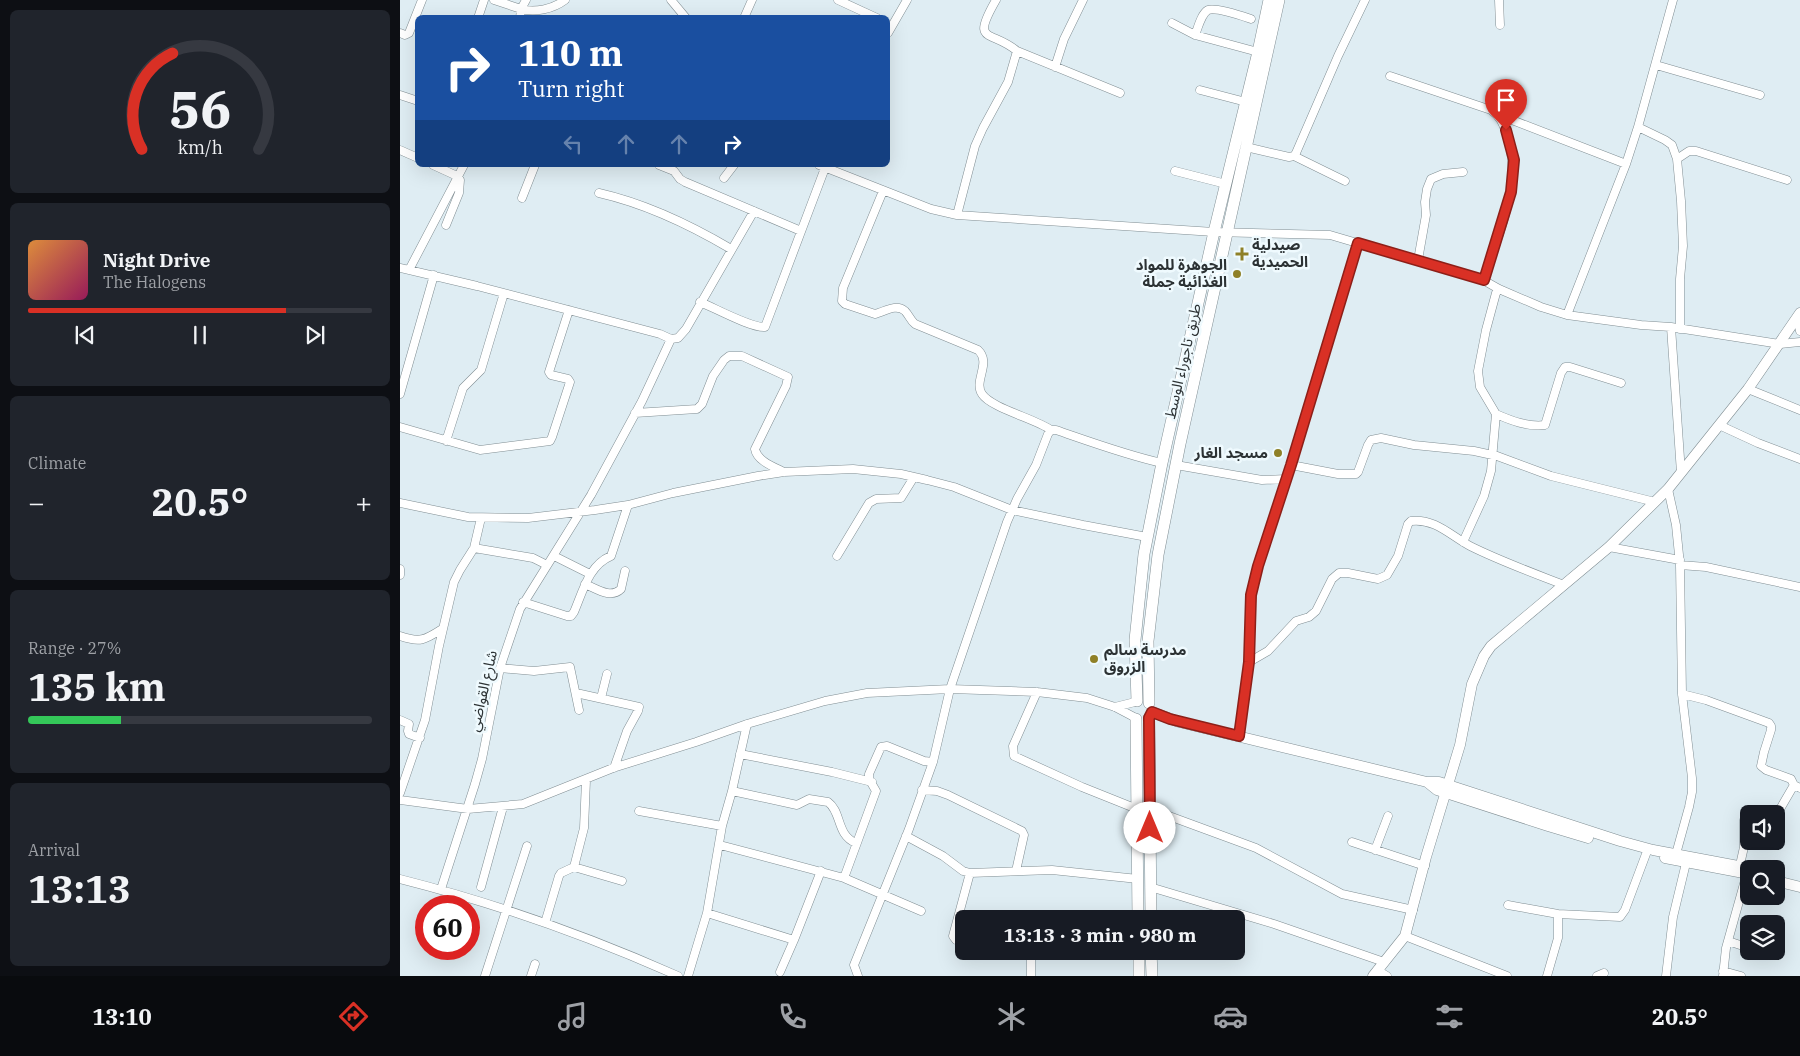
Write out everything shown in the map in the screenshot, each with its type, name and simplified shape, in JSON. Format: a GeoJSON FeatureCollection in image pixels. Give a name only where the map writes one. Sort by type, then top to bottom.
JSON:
{"type":"FeatureCollection","features":[{"type":"Feature","properties":{"kind":"main road"},"geometry":{"type":"LineString","coordinates":[[1138,910],[1135,718],[1131,710],[1136,702],[1135,640],[1144,554],[1162,463],[1214,232],[1269,0]]}},
{"type":"Feature","properties":{"kind":"main road","name":"طريق تاجوراء الوسط"},"geometry":{"type":"LineString","coordinates":[[1151,910],[1148,641],[1158,556],[1176,465],[1279,0]]}},
{"type":"Feature","properties":{"kind":"main road"},"geometry":{"type":"LineString","coordinates":[[1135,718],[1143,721],[1150,711],[1143,700],[1136,702]]}},
{"type":"Feature","properties":{"kind":"main road"},"geometry":{"type":"LineString","coordinates":[[1139,960],[1139,976]]}},
{"type":"Feature","properties":{"kind":"main road"},"geometry":{"type":"LineString","coordinates":[[1151,960],[1152,976]]}},
{"type":"Feature","properties":{"kind":"street"},"geometry":{"type":"LineString","coordinates":[[416,15],[422,0]]}},
{"type":"Feature","properties":{"kind":"street"},"geometry":{"type":"LineString","coordinates":[[479,15],[484,0]]}},
{"type":"Feature","properties":{"kind":"street"},"geometry":{"type":"LineString","coordinates":[[494,0],[520,13],[542,10],[565,0]]}},
{"type":"Feature","properties":{"kind":"street"},"geometry":{"type":"LineString","coordinates":[[520,13],[526,0]]}},
{"type":"Feature","properties":{"kind":"street"},"geometry":{"type":"LineString","coordinates":[[745,15],[752,0]]}},
{"type":"Feature","properties":{"kind":"street"},"geometry":{"type":"LineString","coordinates":[[838,0],[871,15]]}},
{"type":"Feature","properties":{"kind":"street"},"geometry":{"type":"LineString","coordinates":[[890,23],[907,0]]}},
{"type":"Feature","properties":{"kind":"street"},"geometry":{"type":"LineString","coordinates":[[996,0],[984,22],[986,33],[991,38],[1005,42],[1017,51],[1120,93]]}},
{"type":"Feature","properties":{"kind":"street"},"geometry":{"type":"LineString","coordinates":[[1055,67],[1064,39],[1083,0]]}},
{"type":"Feature","properties":{"kind":"street"},"geometry":{"type":"LineString","coordinates":[[1294,156],[1300,148],[1338,56],[1365,0]]}},
{"type":"Feature","properties":{"kind":"street"},"geometry":{"type":"LineString","coordinates":[[1499,0],[1500,25]]}},
{"type":"Feature","properties":{"kind":"street"},"geometry":{"type":"LineString","coordinates":[[1567,315],[1626,164],[1656,65],[1673,0]]}},
{"type":"Feature","properties":{"kind":"street"},"geometry":{"type":"LineString","coordinates":[[676,2],[684,15]]}},
{"type":"Feature","properties":{"kind":"street"},"geometry":{"type":"LineString","coordinates":[[1194,35],[1204,14],[1208,10],[1216,10],[1251,19]]}},
{"type":"Feature","properties":{"kind":"street"},"geometry":{"type":"LineString","coordinates":[[400,33],[405,35],[409,33],[415,18]]}},
{"type":"Feature","properties":{"kind":"street"},"geometry":{"type":"LineString","coordinates":[[1172,23],[1194,35],[1258,52]]}},
{"type":"Feature","properties":{"kind":"street"},"geometry":{"type":"LineString","coordinates":[[957,216],[976,146],[983,128],[1008,82],[1017,51]]}},
{"type":"Feature","properties":{"kind":"street"},"geometry":{"type":"LineString","coordinates":[[1656,65],[1760,96]]}},
{"type":"Feature","properties":{"kind":"street"},"geometry":{"type":"LineString","coordinates":[[1390,76],[1471,102],[1626,164]]}},
{"type":"Feature","properties":{"kind":"street"},"geometry":{"type":"LineString","coordinates":[[1200,90],[1246,102]]}},
{"type":"Feature","properties":{"kind":"street"},"geometry":{"type":"LineString","coordinates":[[400,95],[415,100]]}},
{"type":"Feature","properties":{"kind":"street"},"geometry":{"type":"LineString","coordinates":[[1484,280],[1509,200],[1514,175],[1514,160],[1509,140],[1502,120],[1497,114]]}},
{"type":"Feature","properties":{"kind":"street"},"geometry":{"type":"LineString","coordinates":[[1638,127],[1672,145],[1676,158],[1681,200],[1683,246],[1680,279],[1680,328]]}},
{"type":"Feature","properties":{"kind":"street"},"geometry":{"type":"LineString","coordinates":[[1246,147],[1284,156],[1294,156],[1345,181]]}},
{"type":"Feature","properties":{"kind":"street"},"geometry":{"type":"LineString","coordinates":[[400,150],[415,157]]}},
{"type":"Feature","properties":{"kind":"street"},"geometry":{"type":"LineString","coordinates":[[1676,158],[1689,151],[1696,151],[1787,180]]}},
{"type":"Feature","properties":{"kind":"street"},"geometry":{"type":"LineString","coordinates":[[437,167],[457,176],[460,180],[459,193],[446,225]]}},
{"type":"Feature","properties":{"kind":"street"},"geometry":{"type":"LineString","coordinates":[[409,270],[463,167]]}},
{"type":"Feature","properties":{"kind":"street"},"geometry":{"type":"LineString","coordinates":[[522,198],[534,167]]}},
{"type":"Feature","properties":{"kind":"street"},"geometry":{"type":"LineString","coordinates":[[664,167],[674,171],[680,179],[686,182],[801,231]]}},
{"type":"Feature","properties":{"kind":"street"},"geometry":{"type":"LineString","coordinates":[[724,178],[732,167]]}},
{"type":"Feature","properties":{"kind":"street"},"geometry":{"type":"LineString","coordinates":[[700,302],[742,321],[765,327],[801,231],[821,167]]}},
{"type":"Feature","properties":{"kind":"street"},"geometry":{"type":"LineString","coordinates":[[823,167],[932,210],[957,216],[1227,233],[1330,235],[1484,280],[1541,307],[1567,315],[1680,328],[1780,344],[1800,342]]}},
{"type":"Feature","properties":{"kind":"street"},"geometry":{"type":"LineString","coordinates":[[1175,171],[1226,184]]}},
{"type":"Feature","properties":{"kind":"street"},"geometry":{"type":"LineString","coordinates":[[1418,260],[1426,215],[1427,189],[1431,179],[1443,174],[1463,172]]}},
{"type":"Feature","properties":{"kind":"street"},"geometry":{"type":"LineString","coordinates":[[883,191],[843,288],[842,301],[845,304],[875,314],[900,308],[904,310],[915,324],[978,350],[982,353],[983,359],[980,391],[982,395],[1000,406],[1051,430],[1106,446],[1122,453],[1162,463]]}},
{"type":"Feature","properties":{"kind":"street"},"geometry":{"type":"LineString","coordinates":[[599,193],[618,197],[674,220],[731,249]]}},
{"type":"Feature","properties":{"kind":"street"},"geometry":{"type":"LineString","coordinates":[[400,268],[504,293],[675,339],[681,335],[754,211]]}},
{"type":"Feature","properties":{"kind":"street"},"geometry":{"type":"LineString","coordinates":[[1239,736],[1249,662],[1251,595],[1258,566],[1291,465],[1358,243]]}},
{"type":"Feature","properties":{"kind":"street"},"geometry":{"type":"LineString","coordinates":[[400,394],[434,275]]}},
{"type":"Feature","properties":{"kind":"street"},"geometry":{"type":"LineString","coordinates":[[1463,542],[1484,496],[1491,472],[1496,414],[1480,387],[1478,371],[1488,321],[1496,293],[1500,289]]}},
{"type":"Feature","properties":{"kind":"street"},"geometry":{"type":"LineString","coordinates":[[446,441],[463,388],[481,370],[504,293]]}},
{"type":"Feature","properties":{"kind":"street"},"geometry":{"type":"LineString","coordinates":[[400,427],[473,449],[485,450],[550,441],[570,382],[568,379],[551,375],[549,372],[569,310]]}},
{"type":"Feature","properties":{"kind":"street"},"geometry":{"type":"LineString","coordinates":[[1799,315],[1800,332]]}},
{"type":"Feature","properties":{"kind":"street"},"geometry":{"type":"LineString","coordinates":[[1378,969],[1405,936],[1460,744],[1472,684],[1484,656],[1491,646],[1609,547],[1668,489],[1748,388],[1799,315]]}},
{"type":"Feature","properties":{"kind":"street"},"geometry":{"type":"LineString","coordinates":[[1671,327],[1681,473]]}},
{"type":"Feature","properties":{"kind":"street","name":"شارع القواضي"},"geometry":{"type":"LineString","coordinates":[[441,889],[468,809],[482,759],[500,668],[523,602],[582,512],[636,413],[671,339]]}},
{"type":"Feature","properties":{"kind":"street"},"geometry":{"type":"LineString","coordinates":[[636,413],[697,409],[702,404],[713,376],[724,360],[729,356],[742,356],[788,377],[786,386],[755,449],[756,454],[762,460],[784,472]]}},
{"type":"Feature","properties":{"kind":"street"},"geometry":{"type":"LineString","coordinates":[[400,360],[409,361]]}},
{"type":"Feature","properties":{"kind":"street"},"geometry":{"type":"LineString","coordinates":[[1496,414],[1513,421],[1537,426],[1545,425],[1561,373],[1565,367],[1621,383]]}},
{"type":"Feature","properties":{"kind":"street"},"geometry":{"type":"LineString","coordinates":[[1748,388],[1800,410]]}},
{"type":"Feature","properties":{"kind":"street"},"geometry":{"type":"LineString","coordinates":[[1719,425],[1800,460]]}},
{"type":"Feature","properties":{"kind":"street"},"geometry":{"type":"LineString","coordinates":[[858,976],[854,965],[906,836],[932,762],[950,689],[1012,510],[1036,465],[1051,430]]}},
{"type":"Feature","properties":{"kind":"street"},"geometry":{"type":"LineString","coordinates":[[1291,465],[1338,474],[1356,474],[1371,440],[1381,438],[1414,445],[1455,448],[1492,455],[1551,476],[1654,502]]}},
{"type":"Feature","properties":{"kind":"street"},"geometry":{"type":"LineString","coordinates":[[1176,465],[1254,479],[1286,479]]}},
{"type":"Feature","properties":{"kind":"street"},"geometry":{"type":"LineString","coordinates":[[400,504],[437,512],[482,518],[528,518],[628,505],[718,483],[784,472],[853,469],[914,477],[954,487],[1012,510],[1148,537]]}},
{"type":"Feature","properties":{"kind":"street"},"geometry":{"type":"LineString","coordinates":[[837,556],[869,503],[876,499],[901,498],[914,477]]}},
{"type":"Feature","properties":{"kind":"street"},"geometry":{"type":"LineString","coordinates":[[1668,489],[1676,525],[1680,562],[1682,694],[1692,778],[1692,792],[1676,854]]}},
{"type":"Feature","properties":{"kind":"street"},"geometry":{"type":"LineString","coordinates":[[523,602],[571,616],[590,574],[599,562],[611,556],[628,505]]}},
{"type":"Feature","properties":{"kind":"street"},"geometry":{"type":"LineString","coordinates":[[400,793],[420,738],[442,630],[456,579],[474,548],[482,518]]}},
{"type":"Feature","properties":{"kind":"street"},"geometry":{"type":"LineString","coordinates":[[1249,662],[1268,651],[1296,621],[1309,617],[1316,611],[1332,579],[1339,573],[1378,579],[1387,576],[1398,556],[1408,524],[1411,521],[1425,522],[1441,527],[1476,549],[1564,585]]}},
{"type":"Feature","properties":{"kind":"street"},"geometry":{"type":"LineString","coordinates":[[1609,547],[1800,587]]}},
{"type":"Feature","properties":{"kind":"street"},"geometry":{"type":"LineString","coordinates":[[474,548],[533,558],[547,565]]}},
{"type":"Feature","properties":{"kind":"street"},"geometry":{"type":"LineString","coordinates":[[554,556],[590,574]]}},
{"type":"Feature","properties":{"kind":"street"},"geometry":{"type":"LineString","coordinates":[[400,568],[400,575]]}},
{"type":"Feature","properties":{"kind":"street"},"geometry":{"type":"LineString","coordinates":[[585,584],[611,594],[616,594],[621,589],[624,571]]}},
{"type":"Feature","properties":{"kind":"street"},"geometry":{"type":"LineString","coordinates":[[400,636],[419,641],[442,630]]}},
{"type":"Feature","properties":{"kind":"street"},"geometry":{"type":"LineString","coordinates":[[500,668],[534,671],[569,667],[579,710]]}},
{"type":"Feature","properties":{"kind":"street"},"geometry":{"type":"LineString","coordinates":[[600,698],[607,674]]}},
{"type":"Feature","properties":{"kind":"street"},"geometry":{"type":"LineString","coordinates":[[400,800],[468,809],[503,807],[532,802],[614,768],[747,724],[825,702],[867,693],[950,689],[1037,692],[1081,696],[1115,707],[1135,718]]}},
{"type":"Feature","properties":{"kind":"street"},"geometry":{"type":"LineString","coordinates":[[576,692],[638,706],[639,709],[627,731],[614,768]]}},
{"type":"Feature","properties":{"kind":"street"},"geometry":{"type":"LineString","coordinates":[[1037,692],[1013,746],[1014,756],[1082,787],[1137,809]]}},
{"type":"Feature","properties":{"kind":"street"},"geometry":{"type":"LineString","coordinates":[[1682,694],[1706,700],[1769,723],[1771,730],[1761,766],[1766,770],[1791,779],[1797,786],[1784,805]]}},
{"type":"Feature","properties":{"kind":"street"},"geometry":{"type":"LineString","coordinates":[[1115,707],[1136,702]]}},
{"type":"Feature","properties":{"kind":"street"},"geometry":{"type":"LineString","coordinates":[[1150,711],[1170,719],[1427,782],[1437,790],[1447,788],[1653,850],[1740,865]]}},
{"type":"Feature","properties":{"kind":"street"},"geometry":{"type":"LineString","coordinates":[[400,720],[409,724],[409,734],[420,738]]}},
{"type":"Feature","properties":{"kind":"street"},"geometry":{"type":"LineString","coordinates":[[688,976],[707,912],[722,826],[747,724]]}},
{"type":"Feature","properties":{"kind":"street"},"geometry":{"type":"LineString","coordinates":[[844,878],[874,799],[876,791],[869,779],[869,774],[881,746],[932,762]]}},
{"type":"Feature","properties":{"kind":"street"},"geometry":{"type":"LineString","coordinates":[[740,754],[872,782]]}},
{"type":"Feature","properties":{"kind":"street"},"geometry":{"type":"LineString","coordinates":[[574,867],[584,828],[586,780]]}},
{"type":"Feature","properties":{"kind":"street"},"geometry":{"type":"LineString","coordinates":[[1447,788],[1548,826],[1646,854],[1686,863],[1740,871]]}},
{"type":"Feature","properties":{"kind":"street"},"geometry":{"type":"LineString","coordinates":[[922,790],[948,795],[1022,830],[1024,835],[1016,870]]}},
{"type":"Feature","properties":{"kind":"street"},"geometry":{"type":"LineString","coordinates":[[732,791],[797,805],[813,799],[828,802],[835,810],[847,838],[856,843]]}},
{"type":"Feature","properties":{"kind":"street"},"geometry":{"type":"LineString","coordinates":[[481,887],[503,807]]}},
{"type":"Feature","properties":{"kind":"street"},"geometry":{"type":"LineString","coordinates":[[1150,808],[1256,848],[1342,894],[1413,910]]}},
{"type":"Feature","properties":{"kind":"street"},"geometry":{"type":"LineString","coordinates":[[639,811],[722,826]]}},
{"type":"Feature","properties":{"kind":"street"},"geometry":{"type":"LineString","coordinates":[[1375,850],[1388,816]]}},
{"type":"Feature","properties":{"kind":"street"},"geometry":{"type":"LineString","coordinates":[[906,836],[943,856],[963,871],[970,873],[1052,870],[1138,879]]}},
{"type":"Feature","properties":{"kind":"street"},"geometry":{"type":"LineString","coordinates":[[1352,842],[1424,866]]}},
{"type":"Feature","properties":{"kind":"street"},"geometry":{"type":"LineString","coordinates":[[720,845],[844,878],[921,911]]}},
{"type":"Feature","properties":{"kind":"street"},"geometry":{"type":"LineString","coordinates":[[485,976],[527,846]]}},
{"type":"Feature","properties":{"kind":"street"},"geometry":{"type":"LineString","coordinates":[[1508,905],[1558,914],[1620,917],[1625,910],[1646,854]]}},
{"type":"Feature","properties":{"kind":"street"},"geometry":{"type":"LineString","coordinates":[[1666,976],[1673,917],[1686,863]]}},
{"type":"Feature","properties":{"kind":"street"},"geometry":{"type":"LineString","coordinates":[[545,923],[561,873],[574,867],[622,881]]}},
{"type":"Feature","properties":{"kind":"street"},"geometry":{"type":"LineString","coordinates":[[780,972],[821,871]]}},
{"type":"Feature","properties":{"kind":"street"},"geometry":{"type":"LineString","coordinates":[[960,910],[970,873]]}},
{"type":"Feature","properties":{"kind":"street"},"geometry":{"type":"LineString","coordinates":[[1785,877],[1800,881]]}},
{"type":"Feature","properties":{"kind":"street"},"geometry":{"type":"LineString","coordinates":[[400,879],[441,889],[593,939],[678,976]]}},
{"type":"Feature","properties":{"kind":"street"},"geometry":{"type":"LineString","coordinates":[[1785,883],[1800,887]]}},
{"type":"Feature","properties":{"kind":"street"},"geometry":{"type":"LineString","coordinates":[[1150,887],[1274,924],[1378,969],[1387,976]]}},
{"type":"Feature","properties":{"kind":"street"},"geometry":{"type":"LineString","coordinates":[[1740,904],[1728,942],[1723,973],[1741,976]]}},
{"type":"Feature","properties":{"kind":"street"},"geometry":{"type":"LineString","coordinates":[[707,912],[794,940]]}},
{"type":"Feature","properties":{"kind":"street"},"geometry":{"type":"LineString","coordinates":[[1547,976],[1558,938],[1558,914]]}},
{"type":"Feature","properties":{"kind":"street"},"geometry":{"type":"LineString","coordinates":[[1405,936],[1507,976]]}},
{"type":"Feature","properties":{"kind":"street"},"geometry":{"type":"LineString","coordinates":[[1728,942],[1740,945]]}},
{"type":"Feature","properties":{"kind":"street"},"geometry":{"type":"LineString","coordinates":[[1031,960],[1031,976]]}},
{"type":"Feature","properties":{"kind":"street"},"geometry":{"type":"LineString","coordinates":[[531,976],[535,964]]}},
{"type":"Feature","properties":{"kind":"place","name":"صيدلية الحميدية"},"geometry":{"type":"Point","coordinates":[1242,254]}},
{"type":"Feature","properties":{"kind":"place","name":"الجوهرة للمواد الغذائية جملة"},"geometry":{"type":"Point","coordinates":[1237,274]}},
{"type":"Feature","properties":{"kind":"place","name":"مسجد الغار"},"geometry":{"type":"Point","coordinates":[1278,453]}},
{"type":"Feature","properties":{"kind":"place","name":"مدرسة سالم الزروق"},"geometry":{"type":"Point","coordinates":[1094,659]}},
{"type":"Feature","properties":{"kind":"route"},"geometry":{"type":"LineString","coordinates":[[1150,828],[1149,718],[1152,712],[1170,719],[1239,736],[1249,662],[1251,595],[1258,566],[1291,465],[1358,243],[1484,280],[1499,234],[1514,175],[1514,160],[1506,130]]}}]}
